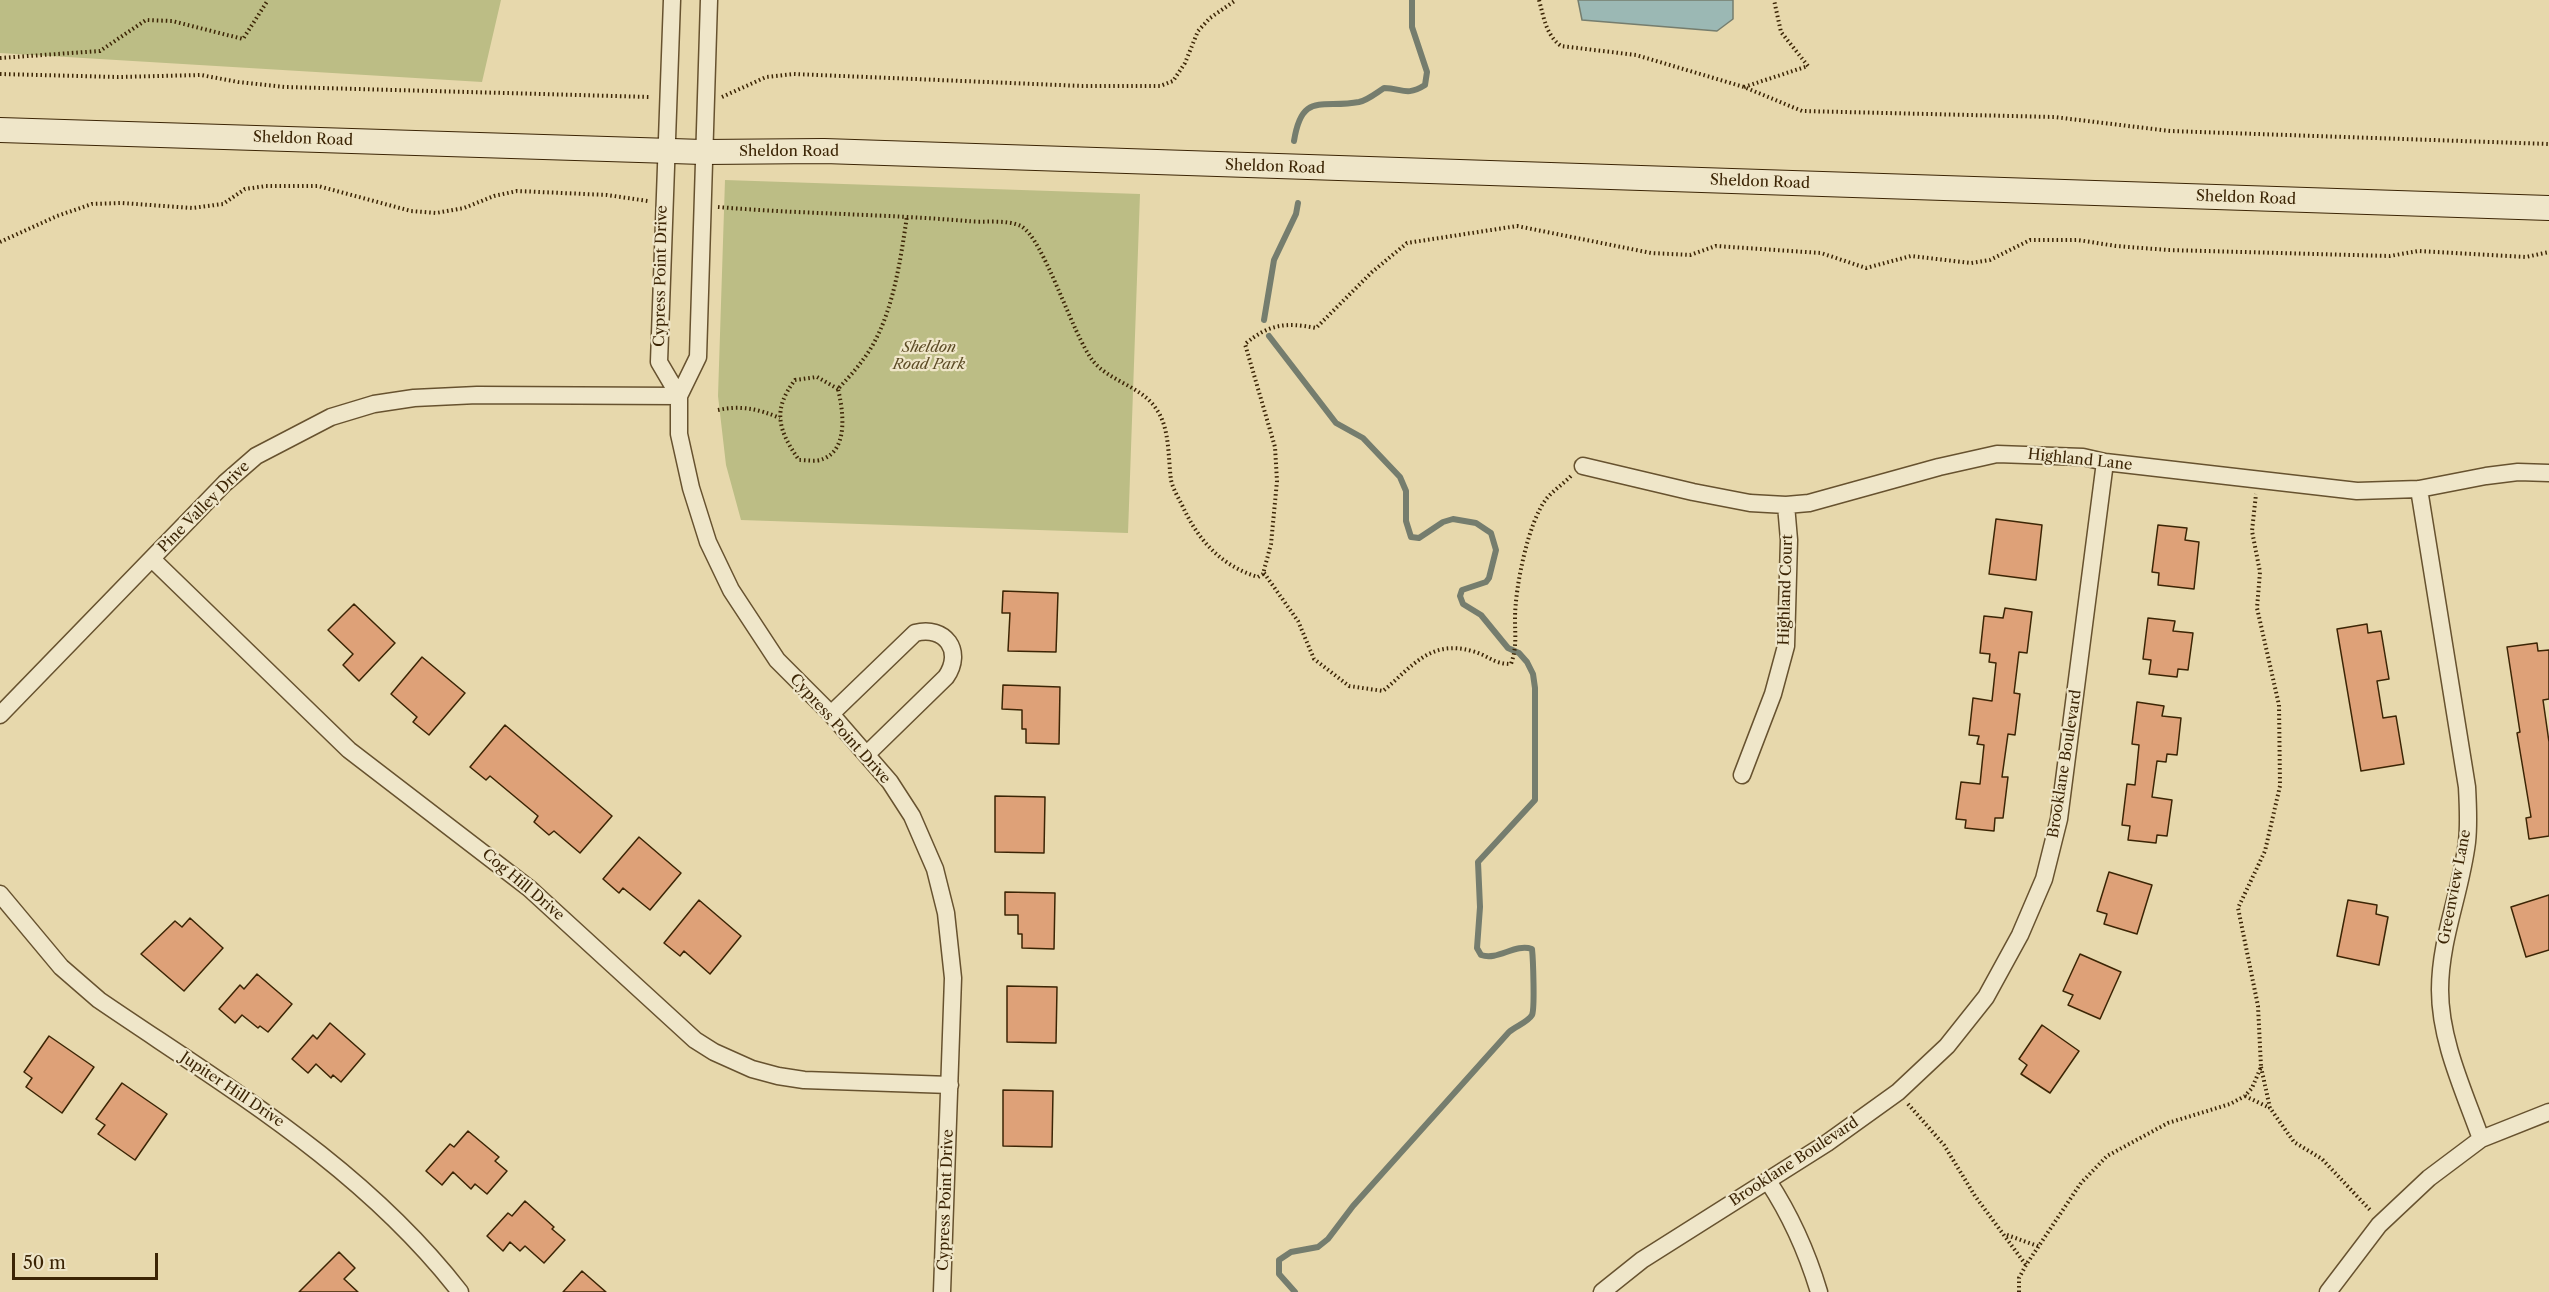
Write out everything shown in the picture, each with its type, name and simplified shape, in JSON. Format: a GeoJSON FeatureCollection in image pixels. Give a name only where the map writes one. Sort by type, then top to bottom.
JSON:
{"type":"FeatureCollection","features":[{"type":"Feature","properties":{"kind":"main road","name":"Sheldon Road"},"geometry":{"type":"LineString","coordinates":[[0,129],[704,152],[824,152],[2549,208]]}},
{"type":"Feature","properties":{"kind":"street","name":"Cypress Point Drive"},"geometry":{"type":"LineString","coordinates":[[672,0],[659,362],[679,396]]}},
{"type":"Feature","properties":{"kind":"street","name":"Cypress Point Drive"},"geometry":{"type":"LineString","coordinates":[[709,0],[698,357],[679,396],[679,434],[691,488],[708,542],[731,590],[777,660],[831,714],[890,783],[912,816],[935,869],[946,913],[953,978],[942,1292]]}},
{"type":"Feature","properties":{"kind":"street","name":"Pine Valley Drive"},"geometry":{"type":"LineString","coordinates":[[0,715],[225,483],[255,456],[342,414],[374,404],[424,397],[679,396]]}},
{"type":"Feature","properties":{"kind":"street","name":"Highland Lane"},"geometry":{"type":"LineString","coordinates":[[1583,466],[1750,503],[1786,505],[1809,503],[1939,466],[1997,454],[2083,457],[2105,462],[2357,491],[2419,489],[2518,472],[2549,473]]}},
{"type":"Feature","properties":{"kind":"street","name":"Brooklane Boulevard"},"geometry":{"type":"LineString","coordinates":[[1602,1292],[1642,1260],[1827,1143],[1898,1092],[1947,1046],[1986,997],[2020,935],[2044,879],[2059,819],[2105,462]]}},
{"type":"Feature","properties":{"kind":"street","name":"Greenview Lane"},"geometry":{"type":"LineString","coordinates":[[2419,489],[2467,787],[2469,816],[2467,843],[2443,946],[2440,990],[2442,1027],[2481,1139]]}},
{"type":"Feature","properties":{"kind":"street","name":"Highland Court"},"geometry":{"type":"LineString","coordinates":[[1742,775],[1773,694],[1786,646],[1789,540],[1786,505]]}},
{"type":"Feature","properties":{"kind":"street","name":"Cog Hill Drive"},"geometry":{"type":"LineString","coordinates":[[152,559],[349,750],[530,889],[695,1040],[714,1052],[752,1069],[778,1076],[804,1080],[950,1085]]}},
{"type":"Feature","properties":{"kind":"street"},"geometry":{"type":"LineString","coordinates":[[831,714],[915,633],[925,630],[937,633],[947,640],[954,659],[951,670],[867,754]]}},
{"type":"Feature","properties":{"kind":"street","name":"Jupiter Hill Drive"},"geometry":{"type":"LineString","coordinates":[[0,894],[75,981],[99,1000],[301,1138],[393,1219],[460,1292]]}},
{"type":"Feature","properties":{"kind":"street"},"geometry":{"type":"LineString","coordinates":[[2328,1292],[2381,1222],[2429,1178],[2481,1139],[2549,1112]]}},
{"type":"Feature","properties":{"kind":"street"},"geometry":{"type":"LineString","coordinates":[[1768,1181],[1782,1201],[1807,1251],[1819,1292]]}},
{"type":"Feature","properties":{"kind":"path"},"geometry":{"type":"LineString","coordinates":[[0,58],[100,51],[146,20],[172,21],[243,39],[268,0]]}},
{"type":"Feature","properties":{"kind":"path"},"geometry":{"type":"LineString","coordinates":[[705,98],[726,96],[741,86],[766,77],[794,74],[1083,86],[1160,86],[1173,81],[1185,63],[1198,31],[1210,18],[1236,0]]}},
{"type":"Feature","properties":{"kind":"path"},"geometry":{"type":"LineString","coordinates":[[1539,0],[1547,30],[1553,40],[1561,46],[1636,55],[1744,87],[1802,111],[2054,117],[2170,131],[2549,144]]}},
{"type":"Feature","properties":{"kind":"path"},"geometry":{"type":"LineString","coordinates":[[1744,87],[1808,66],[1781,32],[1774,0]]}},
{"type":"Feature","properties":{"kind":"path"},"geometry":{"type":"LineString","coordinates":[[0,74],[118,77],[201,75],[285,87],[668,97]]}},
{"type":"Feature","properties":{"kind":"path"},"geometry":{"type":"LineString","coordinates":[[0,242],[57,216],[92,204],[122,203],[192,208],[223,204],[245,189],[266,186],[318,186],[411,212],[436,213],[464,208],[494,196],[517,191],[607,195],[663,203]]}},
{"type":"Feature","properties":{"kind":"path"},"geometry":{"type":"LineString","coordinates":[[702,206],[761,211],[907,216],[1005,223],[1021,227],[1038,245],[1070,319],[1094,362],[1143,394],[1158,410],[1167,441],[1172,483],[1190,523],[1211,551],[1239,572],[1258,577],[1264,572],[1271,543],[1277,481],[1275,447],[1245,344],[1259,333],[1291,323],[1316,328],[1372,272],[1407,243],[1517,226],[1662,255],[1690,255],[1716,246],[1821,253],[1866,268],[1911,256],[1971,263],[1990,260],[2030,240],[2078,240],[2168,250],[2390,256],[2418,251],[2526,257],[2549,252]]}},
{"type":"Feature","properties":{"kind":"path"},"geometry":{"type":"LineString","coordinates":[[838,389],[817,377],[795,380],[784,395],[780,418],[785,440],[799,460],[823,460],[837,448],[843,425],[838,389],[863,360],[879,331],[898,273],[907,216]]}},
{"type":"Feature","properties":{"kind":"path"},"geometry":{"type":"LineString","coordinates":[[718,410],[735,406],[759,410],[780,418]]}},
{"type":"Feature","properties":{"kind":"path"},"geometry":{"type":"LineString","coordinates":[[1264,572],[1298,621],[1314,659],[1349,686],[1383,691],[1426,653],[1453,647],[1474,651],[1498,664],[1511,664],[1517,649],[1515,617],[1521,569],[1530,533],[1546,499],[1583,466]]}},
{"type":"Feature","properties":{"kind":"path"},"geometry":{"type":"LineString","coordinates":[[2258,479],[2252,531],[2260,572],[2258,608],[2278,705],[2280,786],[2265,851],[2238,908],[2258,1006],[2261,1067],[2270,1108],[2294,1142],[2322,1159],[2381,1222]]}},
{"type":"Feature","properties":{"kind":"path"},"geometry":{"type":"LineString","coordinates":[[2019,1292],[2019,1278],[2038,1246],[2081,1183],[2108,1156],[2168,1123],[2230,1104],[2245,1096],[2252,1088],[2261,1067]]}},
{"type":"Feature","properties":{"kind":"path"},"geometry":{"type":"LineString","coordinates":[[1898,1092],[1944,1145],[1975,1196],[2026,1265]]}},
{"type":"Feature","properties":{"kind":"path"},"geometry":{"type":"LineString","coordinates":[[2245,1096],[2270,1108]]}},
{"type":"Feature","properties":{"kind":"path"},"geometry":{"type":"LineString","coordinates":[[2006,1235],[2038,1246]]}},
{"type":"Feature","properties":{"kind":"green space"},"geometry":{"type":"Polygon","coordinates":[[[0,0],[501,0],[482,82],[0,53],[0,0]]]}},
{"type":"Feature","properties":{"kind":"green space","name":"Sheldon Road Park"},"geometry":{"type":"Polygon","coordinates":[[[725,180],[1140,194],[1128,533],[741,520],[726,465],[718,396],[725,180]]]}},
{"type":"Feature","properties":{"kind":"water"},"geometry":{"type":"Polygon","coordinates":[[[1578,0],[1733,0],[1733,19],[1717,31],[1582,20],[1578,0]]]}},
{"type":"Feature","properties":{"kind":"building"},"geometry":{"type":"Polygon","coordinates":[[[1996,519],[2042,525],[2036,580],[1989,574],[1996,519]]]}},
{"type":"Feature","properties":{"kind":"building"},"geometry":{"type":"Polygon","coordinates":[[[2158,525],[2187,528],[2185,540],[2199,542],[2194,589],[2158,585],[2159,573],[2152,572],[2158,525]]]}},
{"type":"Feature","properties":{"kind":"building"},"geometry":{"type":"Polygon","coordinates":[[[1003,591],[1058,593],[1056,652],[1008,651],[1010,613],[1002,613],[1003,591]]]}},
{"type":"Feature","properties":{"kind":"building"},"geometry":{"type":"Polygon","coordinates":[[[354,604],[395,643],[359,681],[343,665],[353,654],[328,630],[354,604]]]}},
{"type":"Feature","properties":{"kind":"building"},"geometry":{"type":"Polygon","coordinates":[[[2005,608],[2032,612],[2027,653],[2019,652],[2014,693],[2020,694],[2015,735],[2008,734],[2002,777],[2008,777],[2003,818],[1995,818],[1994,831],[1965,828],[1966,820],[1956,819],[1961,782],[1980,784],[1984,745],[1977,744],[1979,736],[1969,735],[1973,698],[1992,701],[1996,663],[1989,662],[1990,654],[1980,653],[1984,616],[2003,618],[2005,608]]]}},
{"type":"Feature","properties":{"kind":"building"},"geometry":{"type":"Polygon","coordinates":[[[2148,618],[2175,621],[2173,631],[2193,633],[2188,670],[2178,669],[2177,677],[2149,674],[2151,660],[2143,659],[2148,618]]]}},
{"type":"Feature","properties":{"kind":"building"},"geometry":{"type":"Polygon","coordinates":[[[2367,624],[2368,633],[2381,631],[2389,679],[2377,681],[2383,718],[2396,716],[2404,764],[2361,771],[2337,629],[2367,624]]]}},
{"type":"Feature","properties":{"kind":"building"},"geometry":{"type":"Polygon","coordinates":[[[2537,643],[2538,651],[2549,650],[2549,699],[2543,700],[2549,742],[2549,836],[2529,839],[2526,818],[2531,817],[2517,733],[2520,732],[2507,647],[2537,643]]]}},
{"type":"Feature","properties":{"kind":"building"},"geometry":{"type":"Polygon","coordinates":[[[422,657],[465,693],[429,735],[413,722],[417,717],[391,694],[422,657]]]}},
{"type":"Feature","properties":{"kind":"building"},"geometry":{"type":"Polygon","coordinates":[[[1003,685],[1060,687],[1059,744],[1026,743],[1026,729],[1022,729],[1022,710],[1002,709],[1003,685]]]}},
{"type":"Feature","properties":{"kind":"building"},"geometry":{"type":"Polygon","coordinates":[[[2137,702],[2164,706],[2162,716],[2181,718],[2177,755],[2167,754],[2166,762],[2157,761],[2152,797],[2172,800],[2167,836],[2157,835],[2156,843],[2128,840],[2130,826],[2122,825],[2127,784],[2135,785],[2139,745],[2132,744],[2137,702]]]}},
{"type":"Feature","properties":{"kind":"building"},"geometry":{"type":"Polygon","coordinates":[[[505,725],[612,816],[580,853],[554,831],[549,835],[534,822],[538,816],[490,776],[486,780],[470,767],[505,725]]]}},
{"type":"Feature","properties":{"kind":"building"},"geometry":{"type":"Polygon","coordinates":[[[995,796],[1045,797],[1044,853],[995,852],[995,796]]]}},
{"type":"Feature","properties":{"kind":"building"},"geometry":{"type":"Polygon","coordinates":[[[639,837],[681,873],[650,910],[623,888],[619,893],[603,879],[639,837]]]}},
{"type":"Feature","properties":{"kind":"building"},"geometry":{"type":"Polygon","coordinates":[[[2109,872],[2152,885],[2137,934],[2104,924],[2107,914],[2097,911],[2109,872]]]}},
{"type":"Feature","properties":{"kind":"building"},"geometry":{"type":"Polygon","coordinates":[[[1005,892],[1055,893],[1054,949],[1022,948],[1022,934],[1018,934],[1018,915],[1005,915],[1005,892]]]}},
{"type":"Feature","properties":{"kind":"building"},"geometry":{"type":"Polygon","coordinates":[[[2549,895],[2549,950],[2526,957],[2511,907],[2549,895]]]}},
{"type":"Feature","properties":{"kind":"building"},"geometry":{"type":"Polygon","coordinates":[[[699,900],[741,936],[710,974],[684,951],[680,956],[664,943],[699,900]]]}},
{"type":"Feature","properties":{"kind":"building"},"geometry":{"type":"Polygon","coordinates":[[[2348,900],[2377,905],[2376,914],[2388,917],[2379,965],[2337,956],[2348,900]]]}},
{"type":"Feature","properties":{"kind":"building"},"geometry":{"type":"Polygon","coordinates":[[[190,918],[223,948],[184,991],[141,954],[175,921],[182,927],[190,918]]]}},
{"type":"Feature","properties":{"kind":"building"},"geometry":{"type":"Polygon","coordinates":[[[2080,954],[2121,972],[2100,1019],[2068,1005],[2073,995],[2063,991],[2080,954]]]}},
{"type":"Feature","properties":{"kind":"building"},"geometry":{"type":"Polygon","coordinates":[[[257,974],[292,1004],[268,1032],[260,1026],[258,1028],[242,1015],[235,1023],[219,1009],[240,985],[244,989],[257,974]]]}},
{"type":"Feature","properties":{"kind":"building"},"geometry":{"type":"Polygon","coordinates":[[[1007,986],[1057,987],[1056,1043],[1007,1042],[1007,986]]]}},
{"type":"Feature","properties":{"kind":"building"},"geometry":{"type":"Polygon","coordinates":[[[330,1023],[365,1054],[341,1082],[333,1075],[331,1078],[316,1064],[308,1073],[292,1059],[313,1035],[317,1039],[330,1023]]]}},
{"type":"Feature","properties":{"kind":"building"},"geometry":{"type":"Polygon","coordinates":[[[2042,1025],[2079,1051],[2050,1093],[2021,1074],[2027,1065],[2019,1059],[2042,1025]]]}},
{"type":"Feature","properties":{"kind":"building"},"geometry":{"type":"Polygon","coordinates":[[[49,1036],[94,1067],[62,1113],[26,1087],[32,1078],[24,1072],[49,1036]]]}},
{"type":"Feature","properties":{"kind":"building"},"geometry":{"type":"Polygon","coordinates":[[[122,1083],[167,1114],[135,1160],[98,1134],[105,1125],[96,1119],[122,1083]]]}},
{"type":"Feature","properties":{"kind":"building"},"geometry":{"type":"Polygon","coordinates":[[[1003,1090],[1053,1091],[1052,1147],[1003,1146],[1003,1090]]]}},
{"type":"Feature","properties":{"kind":"building"},"geometry":{"type":"Polygon","coordinates":[[[468,1131],[499,1157],[495,1161],[507,1171],[487,1194],[475,1184],[471,1189],[453,1172],[442,1185],[426,1171],[450,1144],[454,1147],[468,1131]]]}},
{"type":"Feature","properties":{"kind":"building"},"geometry":{"type":"Polygon","coordinates":[[[525,1201],[565,1240],[544,1263],[525,1246],[520,1251],[510,1242],[503,1251],[487,1236],[508,1213],[512,1216],[525,1201]]]}},
{"type":"Feature","properties":{"kind":"building"},"geometry":{"type":"Polygon","coordinates":[[[339,1252],[355,1268],[344,1279],[358,1292],[299,1292],[339,1252]]]}},
{"type":"Feature","properties":{"kind":"building"},"geometry":{"type":"Polygon","coordinates":[[[582,1271],[606,1292],[563,1292],[582,1271]]]}},
{"type":"Feature","properties":{"kind":"waterway"},"geometry":{"type":"LineString","coordinates":[[1294,141],[1302,115],[1316,105],[1359,102],[1384,88],[1413,91],[1425,85],[1427,72],[1412,27],[1412,0]]}},
{"type":"Feature","properties":{"kind":"waterway"},"geometry":{"type":"LineString","coordinates":[[1264,320],[1274,260],[1296,214],[1298,203]]}},
{"type":"Feature","properties":{"kind":"waterway"},"geometry":{"type":"LineString","coordinates":[[1269,336],[1336,423],[1363,438],[1400,477],[1406,491],[1406,521],[1411,537],[1419,538],[1443,522],[1453,519],[1476,523],[1491,533],[1496,550],[1489,578],[1486,582],[1462,590],[1460,596],[1463,604],[1481,615],[1508,648],[1519,653],[1527,662],[1533,674],[1535,688],[1535,800],[1478,862],[1480,907],[1477,948],[1481,955],[1487,956],[1519,948],[1532,949],[1534,994],[1532,1015],[1509,1032],[1353,1206],[1328,1239],[1318,1247],[1291,1252],[1279,1260],[1279,1274],[1295,1292]]}}]}
